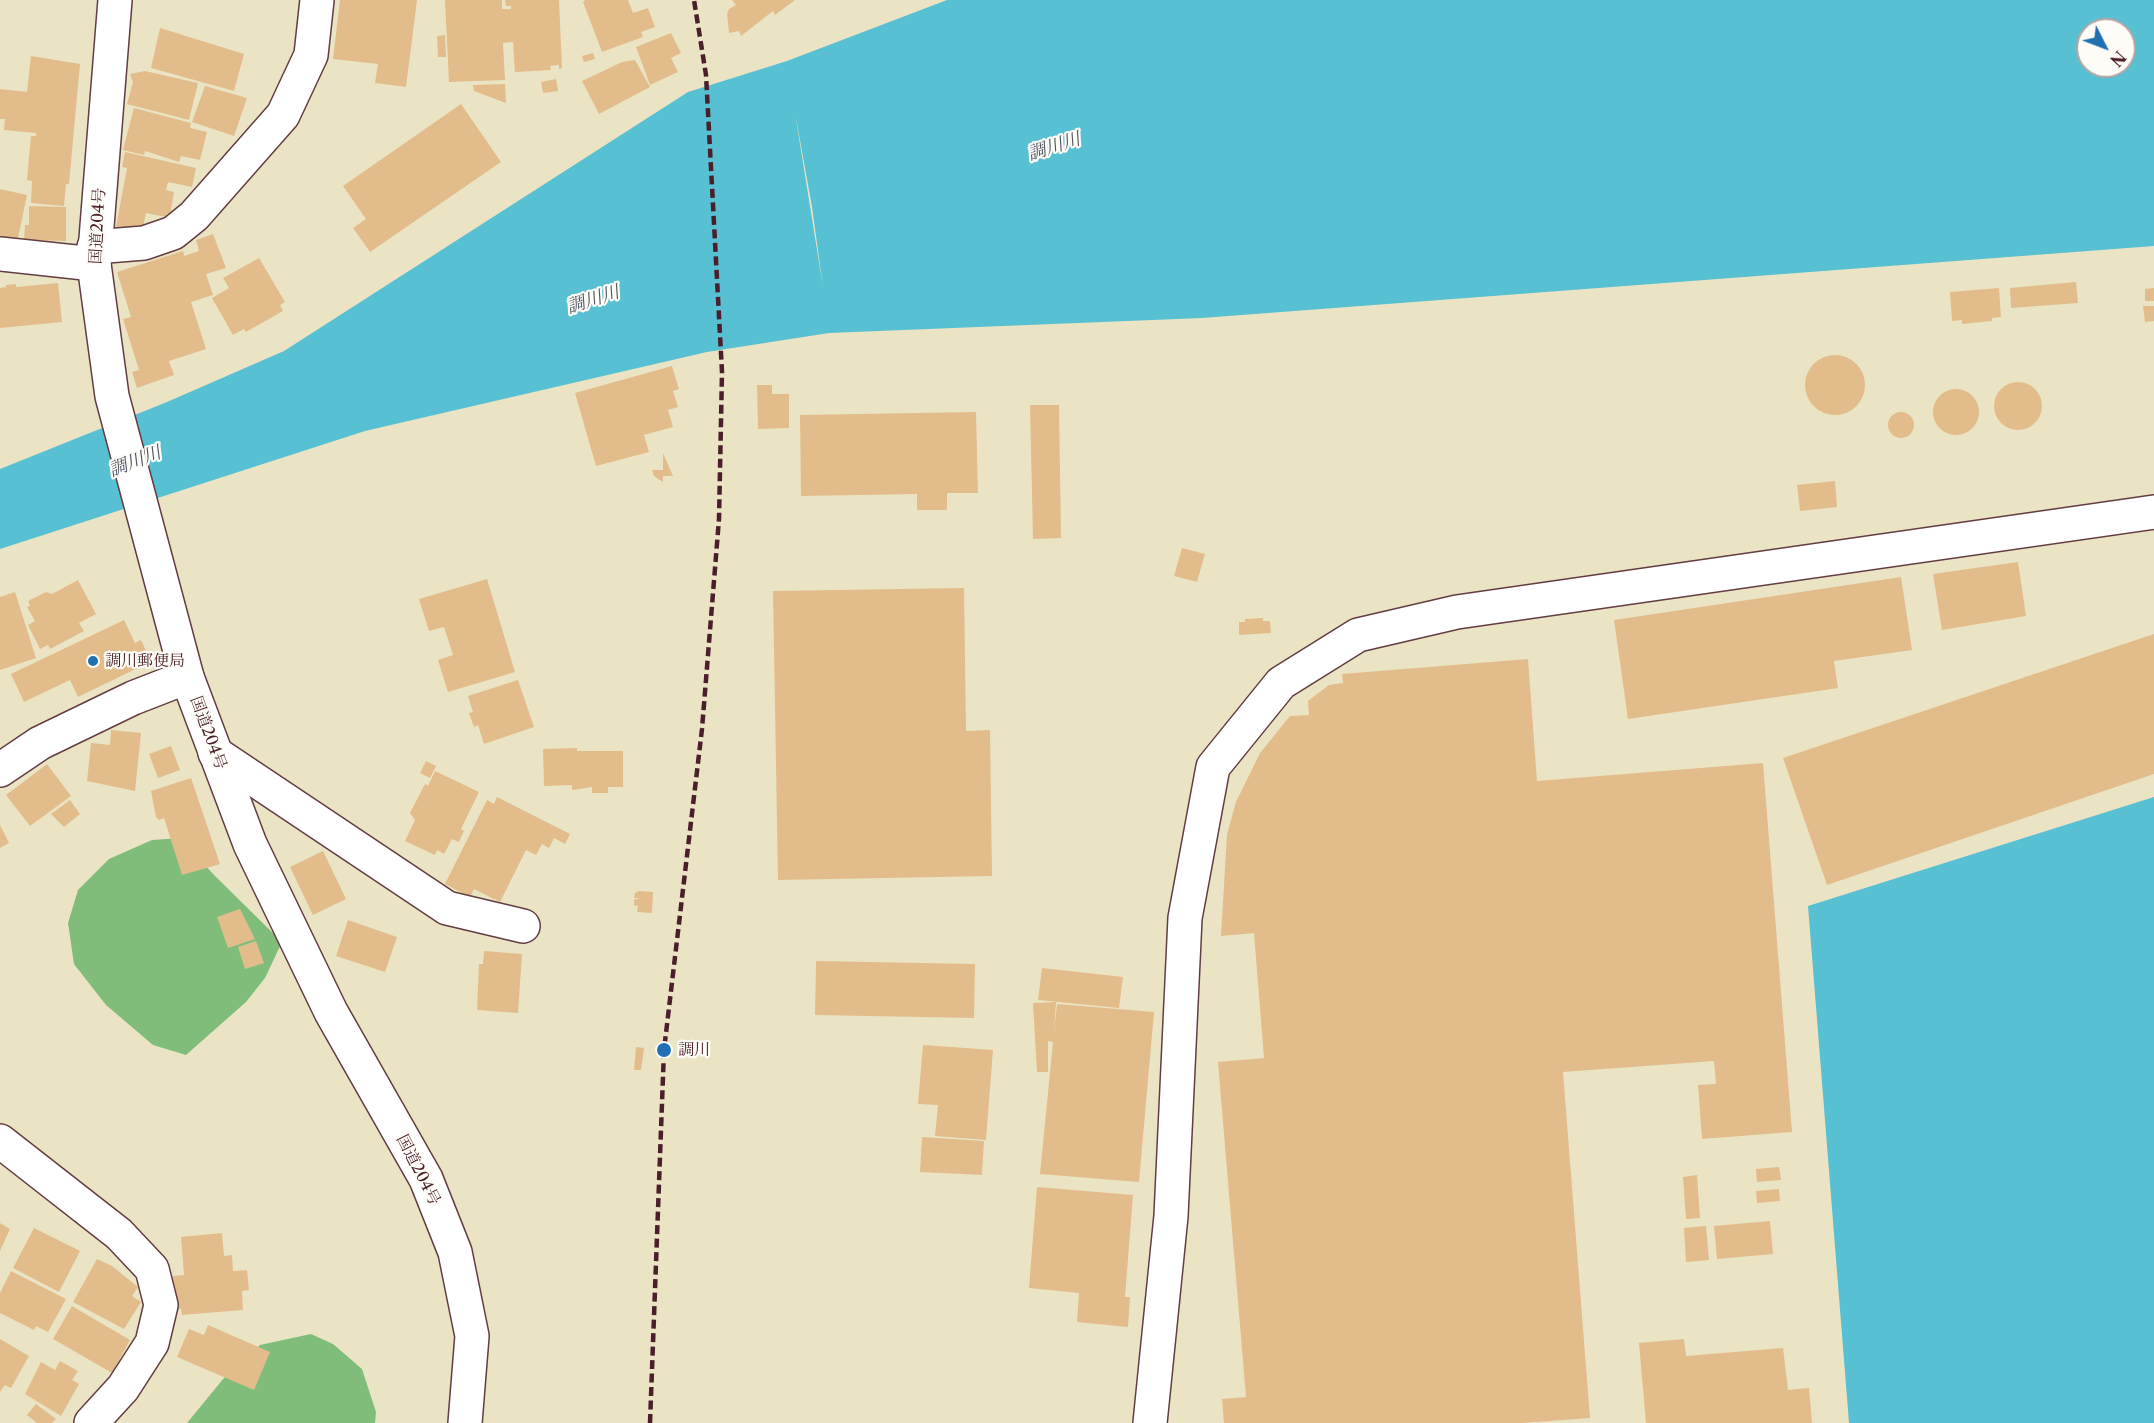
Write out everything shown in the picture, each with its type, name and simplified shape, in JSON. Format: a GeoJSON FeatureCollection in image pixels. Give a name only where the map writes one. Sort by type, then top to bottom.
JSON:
{"type":"FeatureCollection","features":[{"type":"Feature","properties":{"kind":"main road","name":"国道204号"},"geometry":{"type":"LineString","coordinates":[[115,0],[94,256],[112,396],[149,542],[187,677],[250,844],[331,1012],[426,1179],[455,1252],[472,1336],[465,1423]]}},
{"type":"Feature","properties":{"kind":"main road"},"geometry":{"type":"LineString","coordinates":[[0,254],[94,256],[172,233],[194,216],[283,115],[311,55],[317,0]]}},
{"type":"Feature","properties":{"kind":"main road"},"geometry":{"type":"LineString","coordinates":[[1150,1423],[1171,1216],[1185,918],[1212,767],[1281,682],[1358,635],[1457,612],[2154,512]]}},
{"type":"Feature","properties":{"kind":"main road"},"geometry":{"type":"LineString","coordinates":[[0,770],[40,743],[133,698],[187,677]]}},
{"type":"Feature","properties":{"kind":"main road"},"geometry":{"type":"LineString","coordinates":[[215,753],[447,908],[523,926]]}},
{"type":"Feature","properties":{"kind":"main road"},"geometry":{"type":"LineString","coordinates":[[0,1141],[119,1234],[152,1269],[161,1305],[152,1343],[123,1388],[91,1423]]}},
{"type":"Feature","properties":{"kind":"green space"},"geometry":{"type":"Polygon","coordinates":[[[181,838],[213,874],[282,942],[265,978],[246,1002],[186,1055],[153,1045],[106,1005],[74,964],[68,923],[78,890],[109,859],[152,840],[181,838]]]}},
{"type":"Feature","properties":{"kind":"green space"},"geometry":{"type":"Polygon","coordinates":[[[311,1334],[333,1344],[362,1369],[376,1412],[375,1423],[187,1423],[224,1378],[260,1345],[311,1334]]]}},
{"type":"Feature","properties":{"kind":"water","name":"調川川"},"geometry":{"type":"Polygon","coordinates":[[[947,0],[2154,0],[2154,246],[1202,318],[829,333],[707,352],[365,431],[0,549],[0,469],[167,402],[284,351],[688,92],[787,61],[947,0]],[[796,118],[823,287],[812,207],[796,118]]]}},
{"type":"Feature","properties":{"kind":"water"},"geometry":{"type":"Polygon","coordinates":[[[2154,797],[2154,1423],[1849,1423],[1808,906],[2154,797]]]}},
{"type":"Feature","properties":{"kind":"building"},"geometry":{"type":"Polygon","coordinates":[[[340,0],[417,0],[406,87],[375,83],[378,64],[333,59],[340,0]]]}},
{"type":"Feature","properties":{"kind":"building"},"geometry":{"type":"Polygon","coordinates":[[[445,0],[502,0],[502,9],[511,9],[511,6],[506,6],[505,0],[559,0],[562,68],[559,69],[559,65],[550,66],[551,70],[515,72],[513,42],[503,43],[505,80],[449,82],[445,0]]]}},
{"type":"Feature","properties":{"kind":"building"},"geometry":{"type":"Polygon","coordinates":[[[585,0],[628,0],[633,13],[648,8],[655,27],[641,32],[643,37],[602,52],[583,2],[585,0]]]}},
{"type":"Feature","properties":{"kind":"building"},"geometry":{"type":"Polygon","coordinates":[[[732,0],[795,0],[775,15],[773,11],[741,36],[739,31],[729,33],[727,14],[729,9],[736,5],[732,0]]]}},
{"type":"Feature","properties":{"kind":"building"},"geometry":{"type":"Polygon","coordinates":[[[160,28],[244,54],[234,91],[151,68],[160,28]]]}},
{"type":"Feature","properties":{"kind":"building"},"geometry":{"type":"Polygon","coordinates":[[[671,33],[681,53],[671,58],[678,72],[650,85],[636,47],[671,33]]]}},
{"type":"Feature","properties":{"kind":"building"},"geometry":{"type":"Polygon","coordinates":[[[445,35],[446,57],[438,57],[437,36],[445,35]]]}},
{"type":"Feature","properties":{"kind":"building"},"geometry":{"type":"Polygon","coordinates":[[[593,53],[595,59],[584,62],[582,56],[593,53]]]}},
{"type":"Feature","properties":{"kind":"building"},"geometry":{"type":"Polygon","coordinates":[[[31,56],[80,64],[69,184],[66,184],[64,206],[31,203],[32,181],[27,180],[31,136],[36,136],[36,133],[4,130],[5,119],[0,119],[0,89],[27,92],[31,56]]]}},
{"type":"Feature","properties":{"kind":"building"},"geometry":{"type":"Polygon","coordinates":[[[635,60],[650,87],[599,114],[582,81],[622,62],[635,60]]]}},
{"type":"Feature","properties":{"kind":"building"},"geometry":{"type":"Polygon","coordinates":[[[145,71],[198,83],[189,120],[127,104],[133,82],[130,74],[145,71]]]}},
{"type":"Feature","properties":{"kind":"building"},"geometry":{"type":"Polygon","coordinates":[[[556,79],[558,91],[543,93],[541,82],[556,79]]]}},
{"type":"Feature","properties":{"kind":"building"},"geometry":{"type":"Polygon","coordinates":[[[505,84],[506,103],[474,91],[473,85],[505,84]]]}},
{"type":"Feature","properties":{"kind":"building"},"geometry":{"type":"Polygon","coordinates":[[[205,86],[247,98],[234,136],[192,122],[205,86]]]}},
{"type":"Feature","properties":{"kind":"building"},"geometry":{"type":"Polygon","coordinates":[[[461,104],[501,162],[370,252],[353,228],[366,219],[343,186],[461,104]]]}},
{"type":"Feature","properties":{"kind":"building"},"geometry":{"type":"Polygon","coordinates":[[[134,108],[191,123],[190,128],[207,132],[200,160],[181,156],[179,162],[145,151],[144,155],[123,150],[134,108]]]}},
{"type":"Feature","properties":{"kind":"building"},"geometry":{"type":"Polygon","coordinates":[[[125,152],[196,168],[192,187],[168,182],[166,190],[174,192],[170,215],[166,214],[166,217],[146,213],[143,227],[116,227],[127,168],[122,167],[125,152]]]}},
{"type":"Feature","properties":{"kind":"building"},"geometry":{"type":"Polygon","coordinates":[[[0,189],[27,195],[17,243],[0,240],[0,189]]]}},
{"type":"Feature","properties":{"kind":"building"},"geometry":{"type":"Polygon","coordinates":[[[29,206],[66,207],[66,241],[24,240],[25,225],[29,225],[29,206]]]}},
{"type":"Feature","properties":{"kind":"building"},"geometry":{"type":"Polygon","coordinates":[[[213,234],[226,268],[206,274],[213,295],[191,302],[206,349],[169,361],[174,375],[137,388],[132,372],[139,370],[123,319],[131,317],[117,272],[183,251],[184,256],[199,251],[196,240],[213,234]]]}},
{"type":"Feature","properties":{"kind":"building"},"geometry":{"type":"Polygon","coordinates":[[[259,258],[285,302],[280,305],[283,311],[246,332],[244,329],[233,335],[212,298],[229,288],[223,278],[259,258]]]}},
{"type":"Feature","properties":{"kind":"building"},"geometry":{"type":"Polygon","coordinates":[[[2076,282],[2078,303],[2011,308],[2010,288],[2076,282]]]}},
{"type":"Feature","properties":{"kind":"building"},"geometry":{"type":"Polygon","coordinates":[[[58,283],[62,322],[0,328],[0,288],[16,284],[16,287],[58,283]]]}},
{"type":"Feature","properties":{"kind":"building"},"geometry":{"type":"Polygon","coordinates":[[[1999,288],[2001,317],[1992,318],[1992,321],[1962,324],[1962,320],[1952,321],[1950,292],[1999,288]]]}},
{"type":"Feature","properties":{"kind":"building"},"geometry":{"type":"Polygon","coordinates":[[[2154,288],[2154,301],[2145,301],[2145,289],[2154,288]]]}},
{"type":"Feature","properties":{"kind":"building"},"geometry":{"type":"Polygon","coordinates":[[[2143,306],[2154,306],[2154,321],[2145,322],[2143,306]]]}},
{"type":"Feature","properties":{"kind":"building"},"geometry":{"type":"Polygon","coordinates":[[[1835,355],[1856,364],[1865,385],[1856,406],[1835,415],[1814,406],[1805,385],[1814,364],[1835,355]]]}},
{"type":"Feature","properties":{"kind":"building"},"geometry":{"type":"Polygon","coordinates":[[[672,366],[679,389],[673,391],[678,407],[668,410],[673,427],[644,435],[649,452],[596,466],[575,393],[672,366]]]}},
{"type":"Feature","properties":{"kind":"building"},"geometry":{"type":"Polygon","coordinates":[[[2013,382],[2023,382],[2035,389],[2042,401],[2042,411],[2035,423],[2023,430],[2013,430],[1998,419],[1994,411],[1994,401],[2005,386],[2013,382]]]}},
{"type":"Feature","properties":{"kind":"building"},"geometry":{"type":"Polygon","coordinates":[[[757,385],[772,385],[772,394],[789,394],[789,428],[758,429],[757,385]]]}},
{"type":"Feature","properties":{"kind":"building"},"geometry":{"type":"Polygon","coordinates":[[[1956,389],[1972,396],[1979,412],[1972,428],[1956,435],[1940,428],[1933,412],[1940,396],[1956,389]]]}},
{"type":"Feature","properties":{"kind":"building"},"geometry":{"type":"Polygon","coordinates":[[[1030,405],[1059,405],[1061,538],[1033,539],[1030,405]]]}},
{"type":"Feature","properties":{"kind":"building"},"geometry":{"type":"Polygon","coordinates":[[[976,412],[978,493],[947,493],[947,510],[917,510],[917,494],[801,496],[800,415],[976,412]]]}},
{"type":"Feature","properties":{"kind":"building"},"geometry":{"type":"Polygon","coordinates":[[[1901,412],[1910,416],[1914,425],[1910,434],[1901,438],[1892,434],[1888,425],[1892,416],[1901,412]]]}},
{"type":"Feature","properties":{"kind":"building"},"geometry":{"type":"Polygon","coordinates":[[[663,453],[673,476],[663,476],[663,482],[654,476],[652,470],[663,470],[663,453]]]}},
{"type":"Feature","properties":{"kind":"building"},"geometry":{"type":"Polygon","coordinates":[[[1835,481],[1837,507],[1800,511],[1797,485],[1835,481]]]}},
{"type":"Feature","properties":{"kind":"building"},"geometry":{"type":"Polygon","coordinates":[[[1182,548],[1205,554],[1197,582],[1174,576],[1182,548]]]}},
{"type":"Feature","properties":{"kind":"building"},"geometry":{"type":"Polygon","coordinates":[[[2018,562],[2026,616],[1942,630],[1933,574],[2018,562]]]}},
{"type":"Feature","properties":{"kind":"building"},"geometry":{"type":"Polygon","coordinates":[[[1901,577],[1912,650],[1834,661],[1838,688],[1628,719],[1614,620],[1901,577]]]}},
{"type":"Feature","properties":{"kind":"building"},"geometry":{"type":"Polygon","coordinates":[[[487,579],[515,672],[448,692],[438,660],[453,655],[444,627],[429,631],[419,599],[487,579]]]}},
{"type":"Feature","properties":{"kind":"building"},"geometry":{"type":"Polygon","coordinates":[[[78,580],[96,614],[79,623],[84,631],[50,649],[48,645],[40,649],[28,625],[35,621],[27,607],[30,606],[28,601],[46,592],[52,594],[78,580]]]}},
{"type":"Feature","properties":{"kind":"building"},"geometry":{"type":"Polygon","coordinates":[[[964,588],[966,731],[990,730],[992,876],[778,880],[773,591],[964,588]]]}},
{"type":"Feature","properties":{"kind":"building"},"geometry":{"type":"Polygon","coordinates":[[[15,592],[36,658],[0,670],[0,597],[15,592]]]}},
{"type":"Feature","properties":{"kind":"building"},"geometry":{"type":"Polygon","coordinates":[[[1263,618],[1263,621],[1270,621],[1271,633],[1239,635],[1239,622],[1245,622],[1245,619],[1263,618]]]}},
{"type":"Feature","properties":{"kind":"building","name":"調川郵便局"},"geometry":{"type":"Polygon","coordinates":[[[124,620],[135,643],[141,640],[149,657],[146,659],[148,663],[78,697],[70,680],[24,702],[11,674],[124,620]]]}},
{"type":"Feature","properties":{"kind":"building"},"geometry":{"type":"Polygon","coordinates":[[[2154,634],[2154,774],[1827,885],[1783,758],[2154,634]]]}},
{"type":"Feature","properties":{"kind":"building"},"geometry":{"type":"Polygon","coordinates":[[[1528,659],[1537,781],[1763,763],[1792,1132],[1702,1139],[1698,1085],[1716,1084],[1714,1061],[1563,1072],[1590,1418],[1523,1423],[1224,1423],[1222,1399],[1246,1397],[1218,1062],[1264,1058],[1254,933],[1221,936],[1227,834],[1236,802],[1260,753],[1290,716],[1309,715],[1308,701],[1329,685],[1343,683],[1342,674],[1528,659]]]}},
{"type":"Feature","properties":{"kind":"building"},"geometry":{"type":"Polygon","coordinates":[[[518,680],[534,727],[484,744],[478,725],[474,727],[469,713],[473,712],[468,696],[518,680]]]}},
{"type":"Feature","properties":{"kind":"building"},"geometry":{"type":"Polygon","coordinates":[[[111,730],[141,733],[135,791],[87,781],[91,743],[110,745],[111,730]]]}},
{"type":"Feature","properties":{"kind":"building"},"geometry":{"type":"Polygon","coordinates":[[[171,746],[180,770],[158,778],[149,754],[171,746]]]}},
{"type":"Feature","properties":{"kind":"building"},"geometry":{"type":"Polygon","coordinates":[[[577,748],[577,751],[623,751],[623,787],[608,787],[608,793],[592,793],[592,787],[572,790],[572,785],[544,786],[543,749],[577,748]]]}},
{"type":"Feature","properties":{"kind":"building"},"geometry":{"type":"Polygon","coordinates":[[[426,761],[436,766],[430,778],[420,773],[426,761]]]}},
{"type":"Feature","properties":{"kind":"building"},"geometry":{"type":"Polygon","coordinates":[[[47,764],[71,796],[30,826],[6,795],[47,764]]]}},
{"type":"Feature","properties":{"kind":"building"},"geometry":{"type":"Polygon","coordinates":[[[435,771],[479,792],[461,829],[464,831],[459,842],[452,839],[444,854],[437,850],[435,855],[405,841],[415,820],[410,813],[425,784],[428,786],[435,771]]]}},
{"type":"Feature","properties":{"kind":"building"},"geometry":{"type":"Polygon","coordinates":[[[191,778],[220,864],[182,875],[164,818],[159,820],[156,817],[151,791],[191,778]]]}},
{"type":"Feature","properties":{"kind":"building"},"geometry":{"type":"Polygon","coordinates":[[[497,797],[570,834],[565,844],[554,838],[549,848],[542,844],[536,855],[526,850],[500,902],[474,889],[470,897],[445,884],[487,800],[494,804],[497,797]]]}},
{"type":"Feature","properties":{"kind":"building"},"geometry":{"type":"Polygon","coordinates":[[[70,800],[80,814],[64,827],[51,814],[70,800]]]}},
{"type":"Feature","properties":{"kind":"building"},"geometry":{"type":"Polygon","coordinates":[[[0,825],[9,843],[0,848],[0,825]]]}},
{"type":"Feature","properties":{"kind":"building"},"geometry":{"type":"Polygon","coordinates":[[[323,851],[346,899],[313,915],[290,867],[323,851]]]}},
{"type":"Feature","properties":{"kind":"building"},"geometry":{"type":"Polygon","coordinates":[[[653,892],[652,913],[637,912],[638,906],[634,905],[634,900],[639,898],[634,898],[635,893],[653,892]]]}},
{"type":"Feature","properties":{"kind":"building"},"geometry":{"type":"Polygon","coordinates":[[[240,909],[255,939],[228,948],[217,917],[240,909]]]}},
{"type":"Feature","properties":{"kind":"building"},"geometry":{"type":"Polygon","coordinates":[[[348,920],[397,937],[385,972],[336,956],[348,920]]]}},
{"type":"Feature","properties":{"kind":"building"},"geometry":{"type":"Polygon","coordinates":[[[256,941],[264,963],[245,969],[238,947],[256,941]]]}},
{"type":"Feature","properties":{"kind":"building"},"geometry":{"type":"Polygon","coordinates":[[[484,951],[522,954],[518,1013],[477,1010],[479,964],[483,964],[484,951]]]}},
{"type":"Feature","properties":{"kind":"building"},"geometry":{"type":"Polygon","coordinates":[[[816,961],[975,964],[974,1018],[815,1015],[816,961]]]}},
{"type":"Feature","properties":{"kind":"building"},"geometry":{"type":"Polygon","coordinates":[[[1042,968],[1123,977],[1119,1008],[1038,1000],[1042,968]]]}},
{"type":"Feature","properties":{"kind":"building"},"geometry":{"type":"Polygon","coordinates":[[[1056,1002],[1054,1033],[1057,1004],[1154,1012],[1139,1182],[1040,1174],[1053,1042],[1048,1041],[1048,1072],[1037,1072],[1033,1003],[1056,1002]]]}},
{"type":"Feature","properties":{"kind":"building"},"geometry":{"type":"Polygon","coordinates":[[[923,1045],[993,1050],[986,1140],[935,1136],[938,1105],[918,1104],[923,1045]]]}},
{"type":"Feature","properties":{"kind":"building"},"geometry":{"type":"Polygon","coordinates":[[[636,1047],[644,1048],[641,1070],[634,1070],[636,1047]]]}},
{"type":"Feature","properties":{"kind":"building"},"geometry":{"type":"Polygon","coordinates":[[[922,1137],[984,1141],[982,1175],[920,1172],[922,1137]]]}},
{"type":"Feature","properties":{"kind":"building"},"geometry":{"type":"Polygon","coordinates":[[[1779,1167],[1781,1180],[1757,1182],[1756,1169],[1779,1167]]]}},
{"type":"Feature","properties":{"kind":"building"},"geometry":{"type":"Polygon","coordinates":[[[1697,1175],[1700,1218],[1686,1219],[1683,1177],[1697,1175]]]}},
{"type":"Feature","properties":{"kind":"building"},"geometry":{"type":"Polygon","coordinates":[[[1037,1187],[1133,1195],[1125,1297],[1130,1297],[1128,1327],[1077,1322],[1079,1293],[1029,1288],[1037,1187]]]}},
{"type":"Feature","properties":{"kind":"building"},"geometry":{"type":"Polygon","coordinates":[[[1779,1189],[1780,1201],[1757,1203],[1756,1191],[1779,1189]]]}},
{"type":"Feature","properties":{"kind":"building"},"geometry":{"type":"Polygon","coordinates":[[[1770,1221],[1773,1254],[1717,1259],[1714,1226],[1770,1221]]]}},
{"type":"Feature","properties":{"kind":"building"},"geometry":{"type":"Polygon","coordinates":[[[0,1223],[10,1229],[0,1251],[0,1223]]]}},
{"type":"Feature","properties":{"kind":"building"},"geometry":{"type":"Polygon","coordinates":[[[1706,1226],[1709,1260],[1686,1262],[1684,1228],[1706,1226]]]}},
{"type":"Feature","properties":{"kind":"building"},"geometry":{"type":"Polygon","coordinates":[[[34,1228],[80,1251],[59,1292],[13,1268],[34,1228]]]}},
{"type":"Feature","properties":{"kind":"building"},"geometry":{"type":"Polygon","coordinates":[[[222,1233],[224,1256],[232,1255],[233,1271],[247,1270],[249,1290],[242,1291],[243,1310],[182,1315],[181,1309],[175,1309],[173,1276],[184,1275],[181,1237],[222,1233]]]}},
{"type":"Feature","properties":{"kind":"building"},"geometry":{"type":"Polygon","coordinates":[[[97,1259],[112,1266],[138,1287],[132,1296],[141,1302],[124,1329],[73,1302],[97,1259]]]}},
{"type":"Feature","properties":{"kind":"building"},"geometry":{"type":"Polygon","coordinates":[[[11,1271],[66,1299],[48,1332],[36,1326],[34,1330],[0,1313],[0,1293],[11,1271]]]}},
{"type":"Feature","properties":{"kind":"building"},"geometry":{"type":"Polygon","coordinates":[[[72,1306],[130,1340],[112,1373],[53,1339],[72,1306]]]}},
{"type":"Feature","properties":{"kind":"building"},"geometry":{"type":"Polygon","coordinates":[[[208,1325],[270,1352],[254,1390],[177,1357],[189,1329],[204,1335],[208,1325]]]}},
{"type":"Feature","properties":{"kind":"building"},"geometry":{"type":"Polygon","coordinates":[[[0,1339],[29,1356],[11,1388],[5,1385],[0,1392],[0,1339]]]}},
{"type":"Feature","properties":{"kind":"building"},"geometry":{"type":"Polygon","coordinates":[[[1684,1339],[1686,1356],[1783,1348],[1788,1390],[1809,1388],[1812,1423],[1646,1423],[1639,1343],[1684,1339]]]}},
{"type":"Feature","properties":{"kind":"building"},"geometry":{"type":"Polygon","coordinates":[[[60,1361],[78,1371],[72,1380],[79,1384],[61,1416],[25,1394],[41,1362],[55,1370],[60,1361]]]}},
{"type":"Feature","properties":{"kind":"building"},"geometry":{"type":"Polygon","coordinates":[[[36,1404],[56,1419],[52,1423],[37,1423],[27,1415],[36,1404]]]}},
{"type":"Feature","properties":{"kind":"railway"},"geometry":{"type":"LineString","coordinates":[[650,1423],[664,1050],[702,729],[719,519],[722,372],[706,75],[694,0]]}},
{"type":"Feature","properties":{"kind":"place","name":"調川郵便局"},"geometry":{"type":"Point","coordinates":[93,661]}},
{"type":"Feature","properties":{"kind":"place","name":"調川"},"geometry":{"type":"Point","coordinates":[664,1050]}}]}
